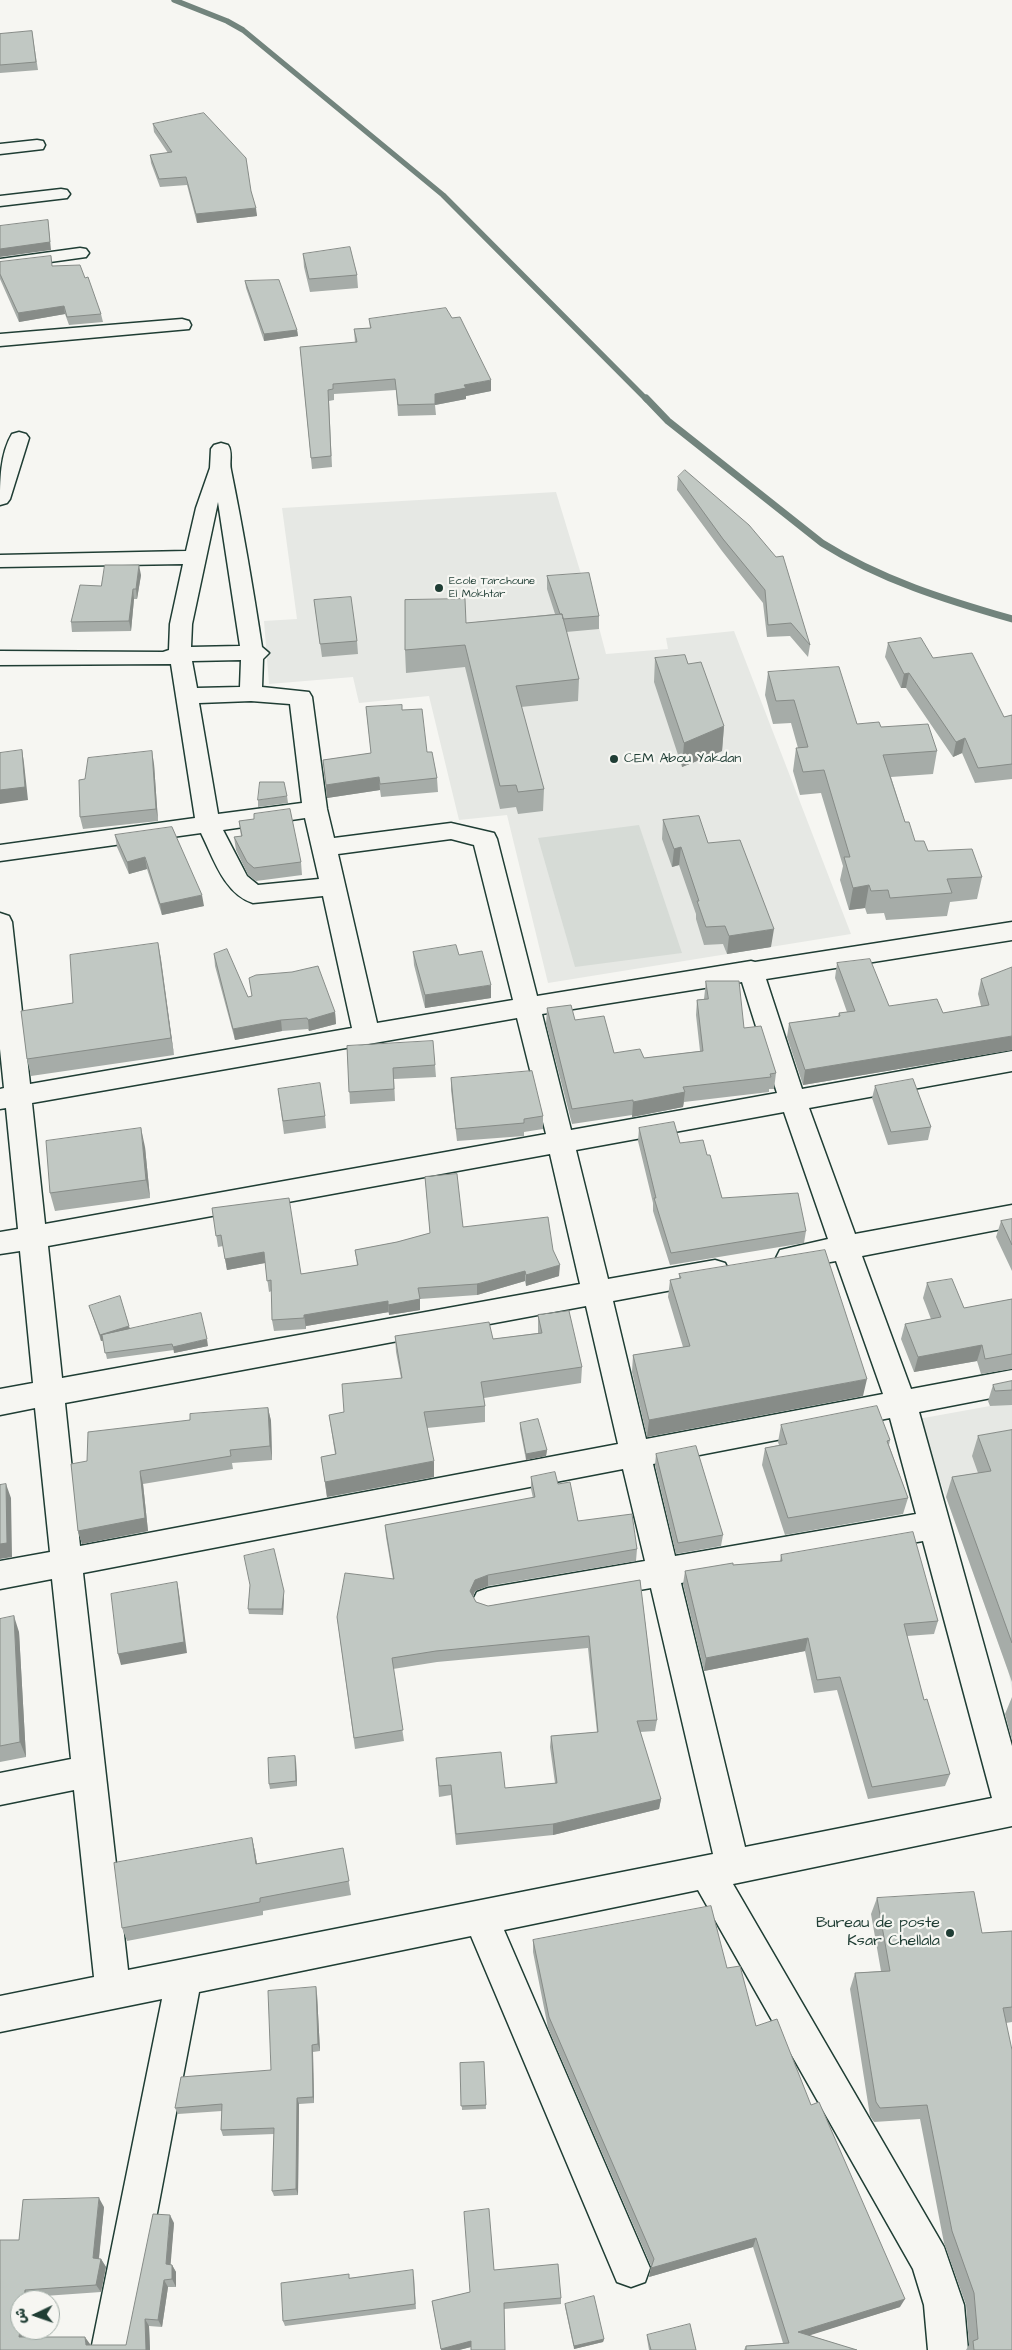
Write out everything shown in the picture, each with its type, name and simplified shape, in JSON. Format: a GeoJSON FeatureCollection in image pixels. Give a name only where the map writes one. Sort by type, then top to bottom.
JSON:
{"type":"FeatureCollection","features":[{"type":"Feature","properties":{"kind":"street"},"geometry":{"type":"LineString","coordinates":[[0,149],[37,145]]}},
{"type":"Feature","properties":{"kind":"street"},"geometry":{"type":"LineString","coordinates":[[0,201],[62,194]]}},
{"type":"Feature","properties":{"kind":"street"},"geometry":{"type":"LineString","coordinates":[[0,264],[80,253]]}},
{"type":"Feature","properties":{"kind":"street"},"geometry":{"type":"LineString","coordinates":[[0,340],[182,325]]}},
{"type":"Feature","properties":{"kind":"street"},"geometry":{"type":"LineString","coordinates":[[0,499],[19,438]]}},
{"type":"Feature","properties":{"kind":"street"},"geometry":{"type":"LineString","coordinates":[[251,694],[255,653],[221,458],[206,508],[181,624],[180,654],[208,824],[238,881],[253,894],[333,886]]}},
{"type":"Feature","properties":{"kind":"street"},"geometry":{"type":"LineString","coordinates":[[0,561],[196,557]]}},
{"type":"Feature","properties":{"kind":"street"},"geometry":{"type":"LineString","coordinates":[[0,658],[164,659],[180,654],[255,653]]}},
{"type":"Feature","properties":{"kind":"street"},"geometry":{"type":"LineString","coordinates":[[186,696],[251,694],[301,697],[315,809],[366,1036]]}},
{"type":"Feature","properties":{"kind":"street"},"geometry":{"type":"LineString","coordinates":[[0,853],[315,809]]}},
{"type":"Feature","properties":{"kind":"street"},"geometry":{"type":"LineString","coordinates":[[324,848],[451,832],[485,838],[561,1142],[662,1572],[720,1869],[930,2261],[944,2305],[948,2350]]}},
{"type":"Feature","properties":{"kind":"street"},"geometry":{"type":"LineString","coordinates":[[0,922],[10,1097],[34,1237],[65,1562],[113,1992]]}},
{"type":"Feature","properties":{"kind":"street"},"geometry":{"type":"LineString","coordinates":[[10,1097],[526,1007],[751,970],[1012,931]]}},
{"type":"Feature","properties":{"kind":"street"},"geometry":{"type":"LineString","coordinates":[[0,2014],[1012,1809],[901,1403],[793,1101],[751,970]]}},
{"type":"Feature","properties":{"kind":"street"},"geometry":{"type":"LineString","coordinates":[[0,1243],[1012,1061]]}},
{"type":"Feature","properties":{"kind":"street"},"geometry":{"type":"LineString","coordinates":[[769,1262],[846,1249],[1012,1216]]}},
{"type":"Feature","properties":{"kind":"street"},"geometry":{"type":"LineString","coordinates":[[0,1402],[595,1291],[740,1267]]}},
{"type":"Feature","properties":{"kind":"street"},"geometry":{"type":"LineString","coordinates":[[0,1575],[1012,1382]]}},
{"type":"Feature","properties":{"kind":"street"},"geometry":{"type":"LineString","coordinates":[[488,1602],[934,1525]]}},
{"type":"Feature","properties":{"kind":"street"},"geometry":{"type":"LineString","coordinates":[[0,1789],[88,1771]]}},
{"type":"Feature","properties":{"kind":"street"},"geometry":{"type":"LineString","coordinates":[[481,1918],[631,2268]]}},
{"type":"Feature","properties":{"kind":"street"},"geometry":{"type":"LineString","coordinates":[[111,2350],[184,1977]]}},
{"type":"Feature","properties":{"kind":"shaded area","name":"CEM Abou Yakdan"},"geometry":{"type":"Polygon","coordinates":[[[556,492],[585,587],[589,590],[606,654],[668,649],[666,638],[734,631],[851,934],[548,983],[507,815],[459,820],[429,696],[359,703],[353,677],[269,684],[264,621],[297,619],[282,508],[556,492]]]}},
{"type":"Feature","properties":{"kind":"shaded area"},"geometry":{"type":"Polygon","coordinates":[[[639,825],[682,953],[575,967],[538,838],[639,825]]]}},
{"type":"Feature","properties":{"kind":"shaded area"},"geometry":{"type":"Polygon","coordinates":[[[1012,1402],[1012,1690],[1008,1670],[918,1419],[1012,1402]]]}},
{"type":"Feature","properties":{"kind":"building"},"geometry":{"type":"Polygon","coordinates":[[[32,31],[36,62],[0,65],[0,34],[32,31]]]}},
{"type":"Feature","properties":{"kind":"building"},"geometry":{"type":"Polygon","coordinates":[[[204,113],[246,158],[251,191],[256,208],[196,214],[186,177],[159,179],[150,155],[172,152],[153,124],[204,113]]]}},
{"type":"Feature","properties":{"kind":"building"},"geometry":{"type":"Polygon","coordinates":[[[48,220],[50,242],[0,249],[0,226],[48,220]]]}},
{"type":"Feature","properties":{"kind":"building"},"geometry":{"type":"Polygon","coordinates":[[[350,247],[357,275],[309,279],[303,254],[350,247]]]}},
{"type":"Feature","properties":{"kind":"building"},"geometry":{"type":"Polygon","coordinates":[[[51,256],[52,266],[80,265],[85,278],[88,277],[101,314],[67,317],[64,306],[18,313],[0,274],[0,262],[51,256]]]}},
{"type":"Feature","properties":{"kind":"building"},"geometry":{"type":"Polygon","coordinates":[[[279,280],[297,330],[264,334],[245,281],[279,280]]]}},
{"type":"Feature","properties":{"kind":"building"},"geometry":{"type":"Polygon","coordinates":[[[446,308],[452,318],[460,317],[491,380],[464,385],[466,388],[435,394],[435,404],[398,405],[395,379],[333,384],[333,389],[328,390],[331,456],[311,458],[300,347],[357,342],[354,329],[371,328],[369,319],[446,308]]]}},
{"type":"Feature","properties":{"kind":"building"},"geometry":{"type":"Polygon","coordinates":[[[685,470],[749,525],[776,557],[783,556],[810,645],[791,623],[768,625],[765,590],[723,539],[678,477],[685,470]]]}},
{"type":"Feature","properties":{"kind":"building"},"geometry":{"type":"Polygon","coordinates":[[[105,565],[139,565],[136,589],[133,589],[129,621],[71,622],[80,585],[101,586],[105,565]]]}},
{"type":"Feature","properties":{"kind":"building"},"geometry":{"type":"Polygon","coordinates":[[[589,573],[599,616],[563,619],[547,576],[589,573]]]}},
{"type":"Feature","properties":{"kind":"building"},"geometry":{"type":"Polygon","coordinates":[[[351,597],[357,641],[320,644],[314,600],[351,597]]]}},
{"type":"Feature","properties":{"kind":"building"},"geometry":{"type":"Polygon","coordinates":[[[465,599],[466,623],[562,614],[579,679],[516,686],[544,789],[518,792],[516,785],[500,786],[465,645],[405,650],[405,600],[465,599]]]}},
{"type":"Feature","properties":{"kind":"building"},"geometry":{"type":"Polygon","coordinates":[[[921,638],[933,658],[972,653],[1004,717],[1012,715],[1012,764],[978,768],[965,738],[956,742],[909,673],[904,674],[888,643],[921,638]]]}},
{"type":"Feature","properties":{"kind":"building"},"geometry":{"type":"Polygon","coordinates":[[[685,655],[688,664],[701,662],[724,726],[684,743],[655,658],[685,655]]]}},
{"type":"Feature","properties":{"kind":"building"},"geometry":{"type":"Polygon","coordinates":[[[839,667],[857,724],[879,722],[881,727],[928,724],[937,751],[883,755],[905,822],[909,822],[915,841],[924,841],[928,851],[972,849],[982,877],[947,879],[952,893],[890,898],[888,890],[871,891],[869,885],[853,888],[844,857],[850,857],[824,770],[803,772],[796,748],[808,747],[794,700],[776,701],[768,672],[839,667]]]}},
{"type":"Feature","properties":{"kind":"building"},"geometry":{"type":"Polygon","coordinates":[[[402,705],[402,710],[422,709],[427,752],[432,752],[437,778],[380,784],[379,777],[326,785],[323,760],[371,753],[366,707],[402,705]]]}},
{"type":"Feature","properties":{"kind":"building"},"geometry":{"type":"Polygon","coordinates":[[[22,750],[25,787],[0,790],[0,753],[22,750]]]}},
{"type":"Feature","properties":{"kind":"building"},"geometry":{"type":"Polygon","coordinates":[[[152,751],[156,809],[80,817],[79,780],[85,779],[88,758],[152,751]]]}},
{"type":"Feature","properties":{"kind":"building"},"geometry":{"type":"Polygon","coordinates":[[[260,782],[284,782],[287,796],[258,800],[260,782]]]}},
{"type":"Feature","properties":{"kind":"building"},"geometry":{"type":"Polygon","coordinates":[[[290,809],[301,862],[254,868],[247,862],[234,837],[242,836],[239,821],[254,819],[254,814],[290,809]]]}},
{"type":"Feature","properties":{"kind":"building"},"geometry":{"type":"Polygon","coordinates":[[[699,816],[708,843],[740,840],[774,929],[729,936],[725,926],[706,927],[681,847],[674,849],[663,820],[699,816]]]}},
{"type":"Feature","properties":{"kind":"building"},"geometry":{"type":"Polygon","coordinates":[[[172,827],[202,895],[160,904],[145,857],[127,862],[115,835],[172,827]]]}},
{"type":"Feature","properties":{"kind":"building"},"geometry":{"type":"Polygon","coordinates":[[[158,943],[171,1038],[27,1059],[21,1011],[73,1003],[70,955],[158,943]]]}},
{"type":"Feature","properties":{"kind":"building"},"geometry":{"type":"Polygon","coordinates":[[[456,945],[459,955],[482,951],[491,985],[425,995],[413,952],[456,945]]]}},
{"type":"Feature","properties":{"kind":"building"},"geometry":{"type":"Polygon","coordinates":[[[227,949],[248,997],[252,996],[249,978],[256,975],[292,972],[318,966],[335,1012],[308,1020],[307,1018],[281,1020],[233,1029],[214,954],[227,949]]]}},
{"type":"Feature","properties":{"kind":"building"},"geometry":{"type":"Polygon","coordinates":[[[870,959],[889,1006],[937,999],[943,1013],[989,1005],[981,979],[1012,967],[1012,1036],[805,1070],[789,1023],[840,1016],[839,1013],[855,1011],[837,963],[870,959]]]}},
{"type":"Feature","properties":{"kind":"building"},"geometry":{"type":"Polygon","coordinates":[[[706,981],[739,981],[744,1028],[761,1026],[776,1073],[770,1074],[771,1077],[683,1087],[685,1092],[633,1102],[633,1100],[572,1109],[547,1008],[571,1005],[575,1020],[604,1016],[614,1053],[640,1049],[644,1058],[703,1051],[697,1000],[708,999],[706,981]]]}},
{"type":"Feature","properties":{"kind":"building"},"geometry":{"type":"Polygon","coordinates":[[[433,1041],[435,1065],[393,1068],[394,1089],[349,1092],[347,1046],[433,1041]]]}},
{"type":"Feature","properties":{"kind":"building"},"geometry":{"type":"Polygon","coordinates":[[[532,1071],[543,1116],[524,1119],[524,1123],[456,1129],[451,1078],[532,1071]]]}},
{"type":"Feature","properties":{"kind":"building"},"geometry":{"type":"Polygon","coordinates":[[[913,1079],[931,1127],[891,1132],[875,1086],[913,1079]]]}},
{"type":"Feature","properties":{"kind":"building"},"geometry":{"type":"Polygon","coordinates":[[[320,1083],[325,1116],[283,1121],[278,1089],[320,1083]]]}},
{"type":"Feature","properties":{"kind":"building"},"geometry":{"type":"Polygon","coordinates":[[[674,1122],[680,1143],[703,1140],[707,1155],[710,1155],[722,1198],[798,1193],[806,1231],[671,1253],[654,1198],[656,1198],[639,1128],[674,1122]]]}},
{"type":"Feature","properties":{"kind":"building"},"geometry":{"type":"Polygon","coordinates":[[[141,1128],[146,1180],[50,1193],[46,1141],[141,1128]]]}},
{"type":"Feature","properties":{"kind":"building"},"geometry":{"type":"Polygon","coordinates":[[[457,1174],[463,1227],[548,1217],[553,1250],[560,1265],[526,1275],[525,1271],[477,1284],[418,1288],[420,1299],[388,1305],[388,1301],[304,1315],[304,1318],[272,1320],[271,1280],[267,1281],[264,1252],[225,1259],[221,1235],[216,1236],[212,1208],[289,1198],[301,1274],[358,1265],[355,1250],[430,1233],[425,1177],[457,1174]]]}},
{"type":"Feature","properties":{"kind":"building"},"geometry":{"type":"Polygon","coordinates":[[[1012,1219],[1012,1245],[1001,1221],[1012,1219]]]}},
{"type":"Feature","properties":{"kind":"building"},"geometry":{"type":"Polygon","coordinates":[[[825,1250],[867,1379],[649,1420],[633,1355],[690,1346],[670,1280],[681,1278],[679,1274],[825,1250]]]}},
{"type":"Feature","properties":{"kind":"building"},"geometry":{"type":"Polygon","coordinates":[[[952,1279],[964,1308],[1012,1299],[1012,1354],[985,1359],[982,1345],[918,1357],[905,1324],[941,1317],[927,1283],[952,1279]]]}},
{"type":"Feature","properties":{"kind":"building"},"geometry":{"type":"Polygon","coordinates":[[[120,1296],[129,1326],[100,1335],[89,1306],[120,1296]]]}},
{"type":"Feature","properties":{"kind":"building"},"geometry":{"type":"Polygon","coordinates":[[[569,1311],[582,1367],[481,1382],[485,1406],[424,1412],[434,1461],[325,1482],[321,1457],[336,1454],[329,1415],[344,1412],[342,1384],[402,1378],[395,1336],[489,1322],[493,1339],[542,1333],[538,1315],[569,1311]]]}},
{"type":"Feature","properties":{"kind":"building"},"geometry":{"type":"Polygon","coordinates":[[[201,1313],[207,1339],[173,1347],[172,1344],[105,1353],[102,1335],[201,1313]]]}},
{"type":"Feature","properties":{"kind":"building"},"geometry":{"type":"Polygon","coordinates":[[[1012,1381],[1012,1390],[995,1391],[993,1385],[1012,1381]]]}},
{"type":"Feature","properties":{"kind":"building"},"geometry":{"type":"Polygon","coordinates":[[[877,1406],[890,1440],[887,1441],[908,1498],[788,1518],[765,1448],[787,1444],[781,1425],[877,1406]]]}},
{"type":"Feature","properties":{"kind":"building"},"geometry":{"type":"Polygon","coordinates":[[[268,1408],[270,1446],[230,1450],[231,1456],[140,1471],[145,1518],[78,1531],[71,1464],[87,1461],[88,1432],[190,1420],[190,1414],[268,1408]]]}},
{"type":"Feature","properties":{"kind":"building"},"geometry":{"type":"Polygon","coordinates":[[[538,1419],[547,1450],[526,1454],[520,1423],[538,1419]]]}},
{"type":"Feature","properties":{"kind":"building"},"geometry":{"type":"Polygon","coordinates":[[[1012,1430],[1012,1643],[952,1477],[991,1471],[978,1436],[1012,1430]]]}},
{"type":"Feature","properties":{"kind":"building"},"geometry":{"type":"Polygon","coordinates":[[[696,1446],[723,1535],[678,1543],[656,1454],[696,1446]]]}},
{"type":"Feature","properties":{"kind":"building"},"geometry":{"type":"Polygon","coordinates":[[[555,1472],[558,1484],[570,1482],[578,1521],[632,1514],[637,1549],[488,1575],[475,1580],[470,1591],[476,1602],[488,1606],[640,1580],[657,1720],[637,1721],[661,1799],[553,1824],[456,1834],[451,1785],[439,1786],[436,1758],[501,1752],[505,1788],[557,1783],[551,1736],[598,1732],[589,1636],[436,1651],[392,1658],[403,1730],[354,1738],[337,1617],[345,1573],[394,1579],[385,1525],[535,1497],[531,1477],[555,1472]]]}},
{"type":"Feature","properties":{"kind":"building"},"geometry":{"type":"Polygon","coordinates":[[[6,1484],[7,1543],[0,1544],[0,1485],[6,1484]]]}},
{"type":"Feature","properties":{"kind":"building"},"geometry":{"type":"Polygon","coordinates":[[[913,1532],[938,1621],[904,1624],[924,1700],[927,1699],[950,1774],[872,1787],[840,1677],[817,1680],[808,1638],[706,1658],[685,1571],[733,1563],[733,1565],[782,1561],[781,1555],[913,1532]]]}},
{"type":"Feature","properties":{"kind":"building"},"geometry":{"type":"Polygon","coordinates":[[[274,1549],[284,1591],[282,1609],[248,1609],[250,1585],[244,1556],[274,1549]]]}},
{"type":"Feature","properties":{"kind":"building"},"geometry":{"type":"Polygon","coordinates":[[[177,1582],[184,1642],[118,1654],[111,1594],[177,1582]]]}},
{"type":"Feature","properties":{"kind":"building"},"geometry":{"type":"Polygon","coordinates":[[[14,1616],[20,1742],[0,1746],[0,1619],[14,1616]]]}},
{"type":"Feature","properties":{"kind":"building"},"geometry":{"type":"Polygon","coordinates":[[[295,1756],[296,1781],[269,1784],[268,1758],[295,1756]]]}},
{"type":"Feature","properties":{"kind":"building"},"geometry":{"type":"Polygon","coordinates":[[[252,1838],[256,1864],[343,1848],[349,1881],[260,1898],[260,1902],[122,1928],[114,1863],[252,1838]]]}},
{"type":"Feature","properties":{"kind":"building"},"geometry":{"type":"Polygon","coordinates":[[[974,1892],[982,1933],[1012,1931],[1012,2007],[1003,2008],[1012,2050],[1012,2350],[974,2350],[973,2341],[978,2339],[974,2293],[952,2231],[927,2105],[880,2108],[876,2102],[855,1973],[890,1971],[877,1898],[974,1892]]]}},
{"type":"Feature","properties":{"kind":"building"},"geometry":{"type":"Polygon","coordinates":[[[711,1906],[727,1968],[740,1966],[756,2026],[777,2019],[811,2105],[819,2102],[905,2299],[798,2332],[857,2350],[746,2350],[746,2346],[789,2343],[756,2238],[651,2268],[654,2259],[549,2017],[533,1940],[711,1906]]]}},
{"type":"Feature","properties":{"kind":"building"},"geometry":{"type":"Polygon","coordinates":[[[316,1987],[318,2044],[312,2045],[313,2097],[297,2098],[296,2189],[272,2191],[274,2128],[221,2130],[222,2104],[175,2108],[181,2077],[271,2070],[268,1991],[316,1987]]]}},
{"type":"Feature","properties":{"kind":"building"},"geometry":{"type":"Polygon","coordinates":[[[484,2062],[486,2105],[461,2106],[460,2063],[484,2062]]]}},
{"type":"Feature","properties":{"kind":"building"},"geometry":{"type":"Polygon","coordinates":[[[99,2198],[93,2258],[101,2259],[96,2285],[10,2290],[10,2340],[60,2340],[60,2337],[85,2337],[86,2345],[126,2345],[153,2214],[170,2215],[166,2264],[172,2265],[172,2279],[164,2280],[158,2320],[145,2319],[146,2350],[0,2350],[0,2240],[19,2240],[23,2200],[99,2198]]]}},
{"type":"Feature","properties":{"kind":"building"},"geometry":{"type":"Polygon","coordinates":[[[489,2209],[494,2270],[558,2264],[561,2298],[504,2303],[505,2350],[471,2350],[471,2341],[441,2349],[432,2301],[470,2292],[464,2212],[489,2209]]]}},
{"type":"Feature","properties":{"kind":"building"},"geometry":{"type":"Polygon","coordinates":[[[413,2270],[415,2304],[283,2321],[281,2283],[349,2274],[349,2278],[413,2270]]]}},
{"type":"Feature","properties":{"kind":"building"},"geometry":{"type":"Polygon","coordinates":[[[594,2296],[604,2339],[574,2346],[565,2304],[594,2296]]]}},
{"type":"Feature","properties":{"kind":"building"},"geometry":{"type":"Polygon","coordinates":[[[690,2324],[696,2350],[651,2350],[647,2335],[690,2324]]]}},
{"type":"Feature","properties":{"kind":"waterway"},"geometry":{"type":"LineString","coordinates":[[174,0],[227,21],[243,30],[443,195],[647,400]]}},
{"type":"Feature","properties":{"kind":"waterway"},"geometry":{"type":"LineString","coordinates":[[646,398],[668,421],[822,543],[867,568],[914,588],[1012,619]]}},
{"type":"Feature","properties":{"kind":"place","name":"Ecole Tarchoune El Mokhtar"},"geometry":{"type":"Point","coordinates":[439,588]}},
{"type":"Feature","properties":{"kind":"place","name":"CEM Abou Yakdan"},"geometry":{"type":"Point","coordinates":[614,759]}},
{"type":"Feature","properties":{"kind":"place","name":"Bureau de poste Ksar Chellala"},"geometry":{"type":"Point","coordinates":[950,1933]}}]}
